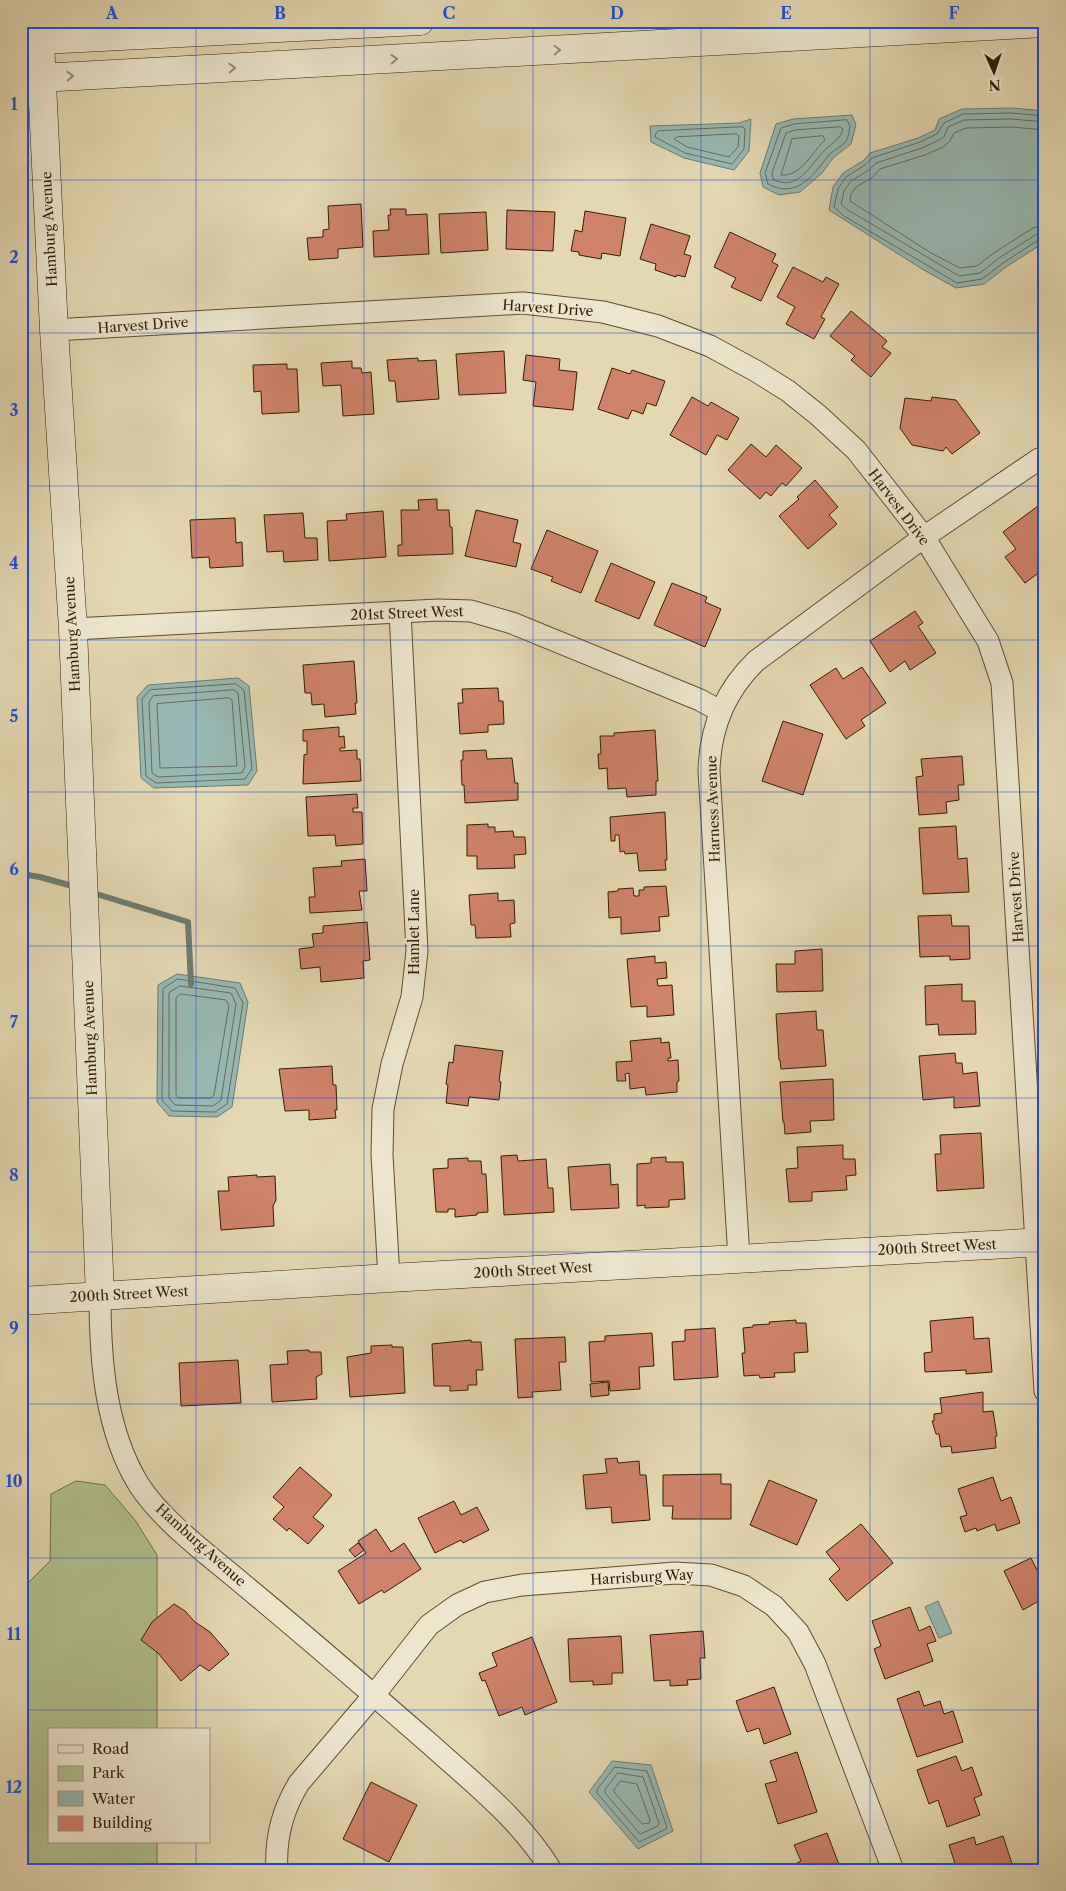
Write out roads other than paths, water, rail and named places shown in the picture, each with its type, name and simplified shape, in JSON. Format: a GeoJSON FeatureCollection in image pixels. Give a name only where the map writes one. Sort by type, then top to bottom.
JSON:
{"type":"FeatureCollection","features":[{"type":"Feature","properties":{"kind":"street"},"geometry":{"type":"LineString","coordinates":[[34,53],[420,21]]}},
{"type":"Feature","properties":{"kind":"street"},"geometry":{"type":"LineString","coordinates":[[34,53],[1045,23]]}},
{"type":"Feature","properties":{"kind":"street","name":"Hamburg Avenue"},"geometry":{"type":"LineString","coordinates":[[34,53],[73,629],[101,1339],[110,1412],[121,1446],[140,1485],[174,1525],[374,1695],[479,1788],[519,1826],[540,1851],[551,1870]]}},
{"type":"Feature","properties":{"kind":"street","name":"Harvest Drive"},"geometry":{"type":"LineString","coordinates":[[54,330],[523,303],[603,312],[658,326],[710,346],[756,371],[788,391],[818,415],[856,450],[924,537],[988,641],[1002,683],[1040,1242],[1045,1391]]}},
{"type":"Feature","properties":{"kind":"street","name":"Harness Avenue"},"geometry":{"type":"LineString","coordinates":[[739,1258],[709,771],[710,747],[720,711],[740,676],[756,661],[924,537],[1038,459]]}},
{"type":"Feature","properties":{"kind":"street","name":"201st Street West"},"geometry":{"type":"LineString","coordinates":[[73,629],[455,609],[483,613],[512,623],[668,686],[720,711]]}},
{"type":"Feature","properties":{"kind":"street","name":"Hamlet Lane"},"geometry":{"type":"LineString","coordinates":[[389,1278],[382,1155],[383,1109],[392,1064],[412,997],[417,951],[400,612]]}},
{"type":"Feature","properties":{"kind":"street","name":"200th Street West"},"geometry":{"type":"LineString","coordinates":[[21,1300],[1040,1242]]}},
{"type":"Feature","properties":{"kind":"street","name":"Harrisburg Way"},"geometry":{"type":"LineString","coordinates":[[277,1870],[278,1840],[290,1799],[298,1783],[374,1695],[429,1624],[457,1604],[484,1592],[522,1585],[675,1572],[693,1573],[728,1580],[760,1595],[787,1618],[808,1648],[893,1870]]}},
{"type":"Feature","properties":{"kind":"water"},"geometry":{"type":"Polygon","coordinates":[[[1012,108],[1045,111],[1045,242],[1006,267],[984,284],[956,288],[922,269],[829,210],[833,187],[843,173],[863,161],[870,153],[918,138],[935,130],[939,119],[962,109],[1012,108]]]}},
{"type":"Feature","properties":{"kind":"water"},"geometry":{"type":"Polygon","coordinates":[[[852,115],[856,125],[851,144],[833,158],[822,173],[800,192],[779,195],[763,187],[760,173],[776,124],[793,119],[852,115]]]}},
{"type":"Feature","properties":{"kind":"water"},"geometry":{"type":"Polygon","coordinates":[[[751,119],[749,151],[734,170],[684,158],[651,142],[650,126],[739,123],[751,119]]]}},
{"type":"Feature","properties":{"kind":"water"},"geometry":{"type":"Polygon","coordinates":[[[238,678],[249,686],[257,771],[248,785],[154,788],[141,778],[137,697],[148,685],[238,678]]]}},
{"type":"Feature","properties":{"kind":"water"},"geometry":{"type":"Polygon","coordinates":[[[177,974],[240,983],[248,1002],[232,1107],[217,1117],[169,1116],[157,1102],[158,985],[177,974]]]}},
{"type":"Feature","properties":{"kind":"water"},"geometry":{"type":"Polygon","coordinates":[[[938,1601],[952,1633],[939,1638],[925,1607],[938,1601]]]}},
{"type":"Feature","properties":{"kind":"water"},"geometry":{"type":"Polygon","coordinates":[[[612,1761],[651,1765],[673,1831],[638,1849],[589,1792],[612,1761]]]}},
{"type":"Feature","properties":{"kind":"waterway"},"geometry":{"type":"LineString","coordinates":[[21,874],[76,887]]}},
{"type":"Feature","properties":{"kind":"waterway"},"geometry":{"type":"LineString","coordinates":[[90,892],[188,922],[191,984]]}}]}
